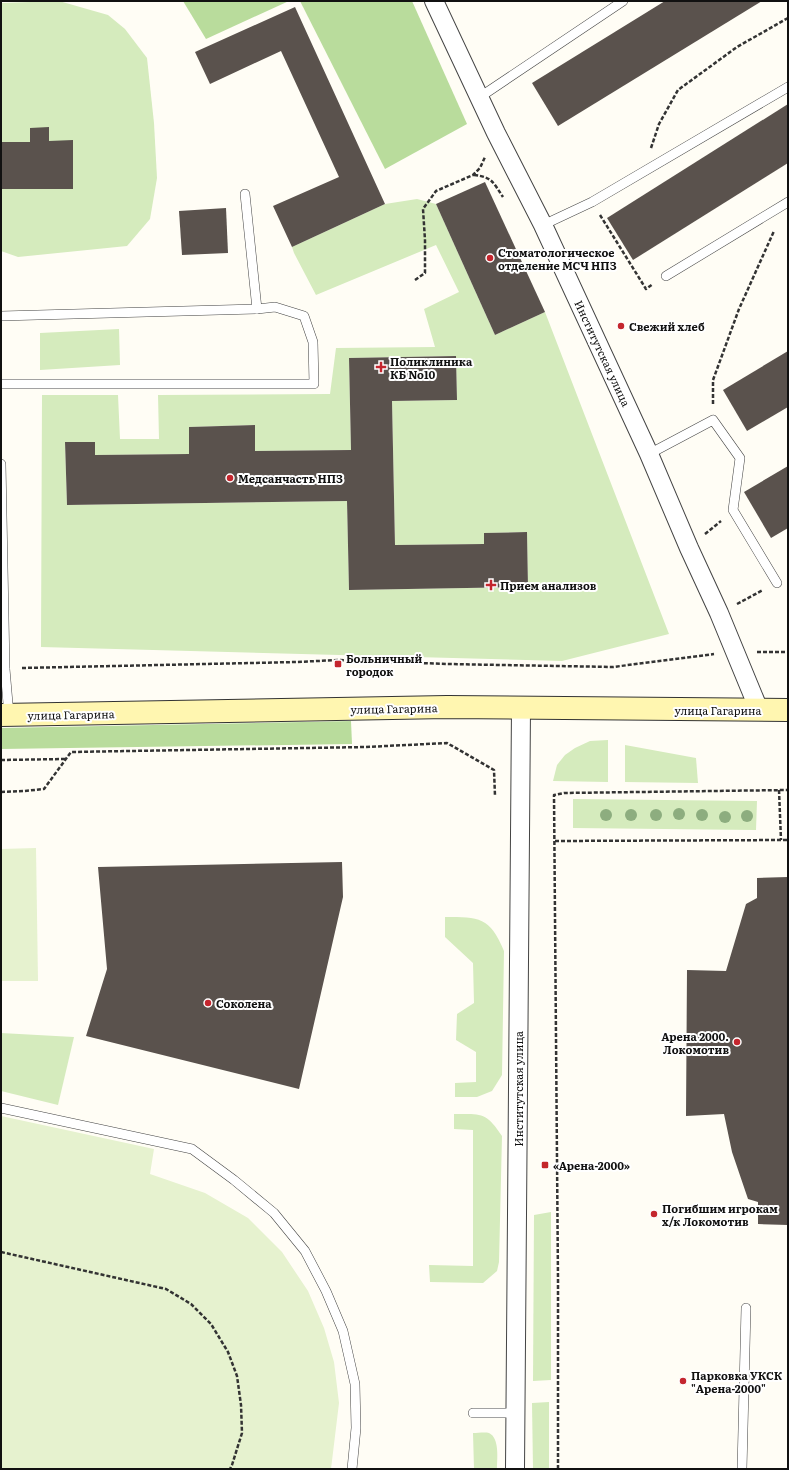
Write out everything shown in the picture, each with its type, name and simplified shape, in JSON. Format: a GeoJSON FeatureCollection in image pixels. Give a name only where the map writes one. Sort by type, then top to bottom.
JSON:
{"type":"FeatureCollection","features":[{"type":"Feature","properties":{"kind":"main road","name":"улица Гагарина"},"geometry":{"type":"LineString","coordinates":[[5,715],[447,707],[788,710]]}},
{"type":"Feature","properties":{"kind":"street","name":"Институтская улица"},"geometry":{"type":"LineString","coordinates":[[434,1],[496,133],[543,225],[649,454],[689,548],[719,613],[759,710]]}},
{"type":"Feature","properties":{"kind":"street","name":"Институтская улица"},"geometry":{"type":"LineString","coordinates":[[515,1469],[521,708]]}},
{"type":"Feature","properties":{"kind":"lane"},"geometry":{"type":"LineString","coordinates":[[480,97],[623,1]]}},
{"type":"Feature","properties":{"kind":"lane"},"geometry":{"type":"LineString","coordinates":[[543,225],[592,202],[788,86]]}},
{"type":"Feature","properties":{"kind":"lane"},"geometry":{"type":"LineString","coordinates":[[245,194],[257,309]]}},
{"type":"Feature","properties":{"kind":"lane"},"geometry":{"type":"LineString","coordinates":[[666,276],[787,202]]}},
{"type":"Feature","properties":{"kind":"lane"},"geometry":{"type":"LineString","coordinates":[[1,316],[275,308],[304,316],[313,342],[314,384],[1,384]]}},
{"type":"Feature","properties":{"kind":"lane"},"geometry":{"type":"LineString","coordinates":[[649,454],[713,420],[740,458],[733,510],[777,583]]}},
{"type":"Feature","properties":{"kind":"lane"},"geometry":{"type":"LineString","coordinates":[[1,464],[5,715]]}},
{"type":"Feature","properties":{"kind":"lane"},"geometry":{"type":"LineString","coordinates":[[1,1108],[50,1120],[192,1149],[234,1180],[274,1213],[304,1251],[326,1291],[343,1331],[355,1384],[356,1428],[352,1469]]}},
{"type":"Feature","properties":{"kind":"lane"},"geometry":{"type":"LineString","coordinates":[[742,1469],[746,1308]]}},
{"type":"Feature","properties":{"kind":"lane"},"geometry":{"type":"LineString","coordinates":[[474,1413],[516,1413]]}},
{"type":"Feature","properties":{"kind":"path"},"geometry":{"type":"LineString","coordinates":[[648,153],[659,124],[678,90],[737,47],[788,18]]}},
{"type":"Feature","properties":{"kind":"path"},"geometry":{"type":"LineString","coordinates":[[415,280],[425,273],[423,209],[436,191],[473,175],[480,168],[496,133]]}},
{"type":"Feature","properties":{"kind":"path"},"geometry":{"type":"LineString","coordinates":[[592,202],[646,289],[666,276]]}},
{"type":"Feature","properties":{"kind":"path"},"geometry":{"type":"LineString","coordinates":[[713,420],[713,380],[739,309],[787,202]]}},
{"type":"Feature","properties":{"kind":"path"},"geometry":{"type":"LineString","coordinates":[[689,548],[733,510]]}},
{"type":"Feature","properties":{"kind":"path"},"geometry":{"type":"LineString","coordinates":[[719,613],[777,583]]}},
{"type":"Feature","properties":{"kind":"path"},"geometry":{"type":"LineString","coordinates":[[5,669],[338,660],[447,664],[613,666],[735,651],[788,652]]}},
{"type":"Feature","properties":{"kind":"path"},"geometry":{"type":"LineString","coordinates":[[1,792],[44,789],[70,752],[366,747],[447,743],[494,770],[495,796]]}},
{"type":"Feature","properties":{"kind":"path"},"geometry":{"type":"LineString","coordinates":[[1,760],[66,759]]}},
{"type":"Feature","properties":{"kind":"path"},"geometry":{"type":"LineString","coordinates":[[779,790],[781,840]]}},
{"type":"Feature","properties":{"kind":"path"},"geometry":{"type":"LineString","coordinates":[[558,1469],[554,795],[564,793],[788,790]]}},
{"type":"Feature","properties":{"kind":"path"},"geometry":{"type":"LineString","coordinates":[[554,841],[788,840]]}},
{"type":"Feature","properties":{"kind":"path"},"geometry":{"type":"LineString","coordinates":[[1,1252],[166,1289],[191,1304],[211,1324],[228,1352],[237,1376],[241,1405],[242,1433],[230,1469]]}},
{"type":"Feature","properties":{"kind":"green space"},"geometry":{"type":"Polygon","coordinates":[[[59,1],[108,15],[125,29],[147,58],[154,123],[157,178],[150,219],[127,246],[18,257],[1,251],[1,3],[59,1]]]}},
{"type":"Feature","properties":{"kind":"green space"},"geometry":{"type":"Polygon","coordinates":[[[183,1],[289,1],[206,39],[183,1]]]}},
{"type":"Feature","properties":{"kind":"green space"},"geometry":{"type":"Polygon","coordinates":[[[300,1],[412,1],[467,124],[385,169],[300,1]]]}},
{"type":"Feature","properties":{"kind":"green space"},"geometry":{"type":"Polygon","coordinates":[[[417,199],[436,204],[495,335],[545,312],[669,634],[562,661],[41,647],[42,395],[118,395],[120,439],[159,439],[158,395],[330,394],[336,348],[435,347],[424,309],[459,292],[436,245],[316,295],[294,253],[292,247],[385,204],[417,199]],[[456,356],[349,358],[351,450],[255,451],[255,425],[189,427],[189,454],[95,455],[95,442],[65,443],[67,505],[347,501],[349,590],[528,587],[527,532],[484,533],[484,544],[395,545],[392,401],[457,400],[456,356]]]}},
{"type":"Feature","properties":{"kind":"green space"},"geometry":{"type":"Polygon","coordinates":[[[119,329],[120,365],[40,370],[40,333],[119,329]]]}},
{"type":"Feature","properties":{"kind":"green space"},"geometry":{"type":"Polygon","coordinates":[[[351,721],[352,744],[1,749],[1,728],[351,721]]]}},
{"type":"Feature","properties":{"kind":"green space"},"geometry":{"type":"Polygon","coordinates":[[[608,740],[608,782],[553,781],[557,765],[565,755],[575,748],[590,741],[608,740]]]}},
{"type":"Feature","properties":{"kind":"green space"},"geometry":{"type":"Polygon","coordinates":[[[625,745],[696,758],[698,783],[625,782],[625,745]]]}},
{"type":"Feature","properties":{"kind":"green space"},"geometry":{"type":"Polygon","coordinates":[[[573,799],[757,801],[756,830],[573,828],[573,799]]]}},
{"type":"Feature","properties":{"kind":"green space"},"geometry":{"type":"Polygon","coordinates":[[[36,848],[38,981],[1,981],[1,849],[36,848]]]}},
{"type":"Feature","properties":{"kind":"green space"},"geometry":{"type":"Polygon","coordinates":[[[445,917],[467,918],[482,921],[494,931],[504,951],[502,1075],[492,1091],[477,1097],[455,1097],[455,1083],[476,1082],[476,1052],[456,1040],[457,1014],[474,1003],[473,963],[445,937],[445,917]]]}},
{"type":"Feature","properties":{"kind":"green space"},"geometry":{"type":"Polygon","coordinates":[[[1,1033],[74,1037],[58,1105],[1,1091],[1,1033]]]}},
{"type":"Feature","properties":{"kind":"green space"},"geometry":{"type":"Polygon","coordinates":[[[454,1114],[471,1114],[487,1118],[492,1122],[502,1136],[499,1262],[497,1271],[483,1283],[430,1282],[429,1265],[473,1266],[473,1130],[454,1129],[454,1114]]]}},
{"type":"Feature","properties":{"kind":"green space"},"geometry":{"type":"Polygon","coordinates":[[[1,1116],[154,1149],[150,1174],[205,1193],[248,1218],[282,1252],[308,1291],[324,1328],[334,1362],[339,1403],[331,1469],[1,1469],[1,1116]]]}},
{"type":"Feature","properties":{"kind":"green space"},"geometry":{"type":"Polygon","coordinates":[[[551,1212],[551,1380],[533,1381],[534,1215],[551,1212]]]}},
{"type":"Feature","properties":{"kind":"green space"},"geometry":{"type":"Polygon","coordinates":[[[549,1402],[549,1469],[533,1469],[532,1403],[549,1402]]]}},
{"type":"Feature","properties":{"kind":"green space"},"geometry":{"type":"Polygon","coordinates":[[[473,1433],[489,1433],[495,1439],[497,1450],[497,1469],[474,1469],[473,1433]]]}},
{"type":"Feature","properties":{"kind":"building"},"geometry":{"type":"Polygon","coordinates":[[[665,1],[762,1],[558,126],[532,83],[665,1]]]}},
{"type":"Feature","properties":{"kind":"building"},"geometry":{"type":"Polygon","coordinates":[[[295,7],[385,204],[292,247],[273,206],[339,177],[281,51],[210,84],[195,52],[295,7]]]}},
{"type":"Feature","properties":{"kind":"building"},"geometry":{"type":"Polygon","coordinates":[[[788,104],[788,163],[633,260],[607,218],[788,104]]]}},
{"type":"Feature","properties":{"kind":"building"},"geometry":{"type":"Polygon","coordinates":[[[49,127],[49,141],[73,140],[73,189],[1,189],[1,142],[30,142],[30,128],[49,127]]]}},
{"type":"Feature","properties":{"kind":"building","name":"Стоматологическое отделение МСЧ НПЗ"},"geometry":{"type":"Polygon","coordinates":[[[485,182],[545,312],[495,335],[436,204],[485,182]]]}},
{"type":"Feature","properties":{"kind":"building"},"geometry":{"type":"Polygon","coordinates":[[[226,208],[228,253],[182,255],[179,211],[226,208]]]}},
{"type":"Feature","properties":{"kind":"building"},"geometry":{"type":"Polygon","coordinates":[[[788,351],[788,407],[747,431],[723,390],[788,351]]]}},
{"type":"Feature","properties":{"kind":"building","name":"Медсанчасть НПЗ"},"geometry":{"type":"Polygon","coordinates":[[[456,356],[457,400],[392,401],[395,545],[484,544],[484,533],[527,532],[528,587],[349,590],[347,501],[67,505],[65,442],[95,442],[95,455],[189,454],[189,427],[255,425],[255,451],[351,450],[349,358],[456,356]]]}},
{"type":"Feature","properties":{"kind":"building"},"geometry":{"type":"Polygon","coordinates":[[[788,466],[788,528],[771,538],[744,492],[788,466]]]}},
{"type":"Feature","properties":{"kind":"building","name":"Соколена"},"geometry":{"type":"Polygon","coordinates":[[[342,862],[343,897],[299,1089],[86,1036],[107,969],[98,867],[342,862]]]}},
{"type":"Feature","properties":{"kind":"building","name":"Арена 2000. Локомотив"},"geometry":{"type":"Polygon","coordinates":[[[788,877],[788,1225],[758,1224],[758,1202],[748,1199],[732,1152],[724,1114],[686,1116],[687,970],[726,971],[746,904],[757,898],[757,878],[788,877]]]}},
{"type":"Feature","properties":{"kind":"place","name":"Стоматологическое отделение МСЧ НПЗ"},"geometry":{"type":"Point","coordinates":[490,258]}},
{"type":"Feature","properties":{"kind":"place","name":"Свежий хлеб"},"geometry":{"type":"Point","coordinates":[621,326]}},
{"type":"Feature","properties":{"kind":"place","name":"Поликлиника КБ No10"},"geometry":{"type":"Point","coordinates":[381,367]}},
{"type":"Feature","properties":{"kind":"place","name":"Медсанчасть НПЗ"},"geometry":{"type":"Point","coordinates":[230,478]}},
{"type":"Feature","properties":{"kind":"place","name":"Прием анализов"},"geometry":{"type":"Point","coordinates":[491,585]}},
{"type":"Feature","properties":{"kind":"place","name":"Больничный городок"},"geometry":{"type":"Point","coordinates":[338,664]}},
{"type":"Feature","properties":{"kind":"place","name":"Соколена"},"geometry":{"type":"Point","coordinates":[208,1003]}},
{"type":"Feature","properties":{"kind":"place","name":"Арена 2000. Локомотив"},"geometry":{"type":"Point","coordinates":[737,1042]}},
{"type":"Feature","properties":{"kind":"place","name":"«Арена-2000»"},"geometry":{"type":"Point","coordinates":[545,1165]}},
{"type":"Feature","properties":{"kind":"place","name":"Погибшим игрокам х/к Локомотив"},"geometry":{"type":"Point","coordinates":[654,1214]}},
{"type":"Feature","properties":{"kind":"place","name":"Парковка УКСК \"Арена-2000\""},"geometry":{"type":"Point","coordinates":[683,1381]}}]}
